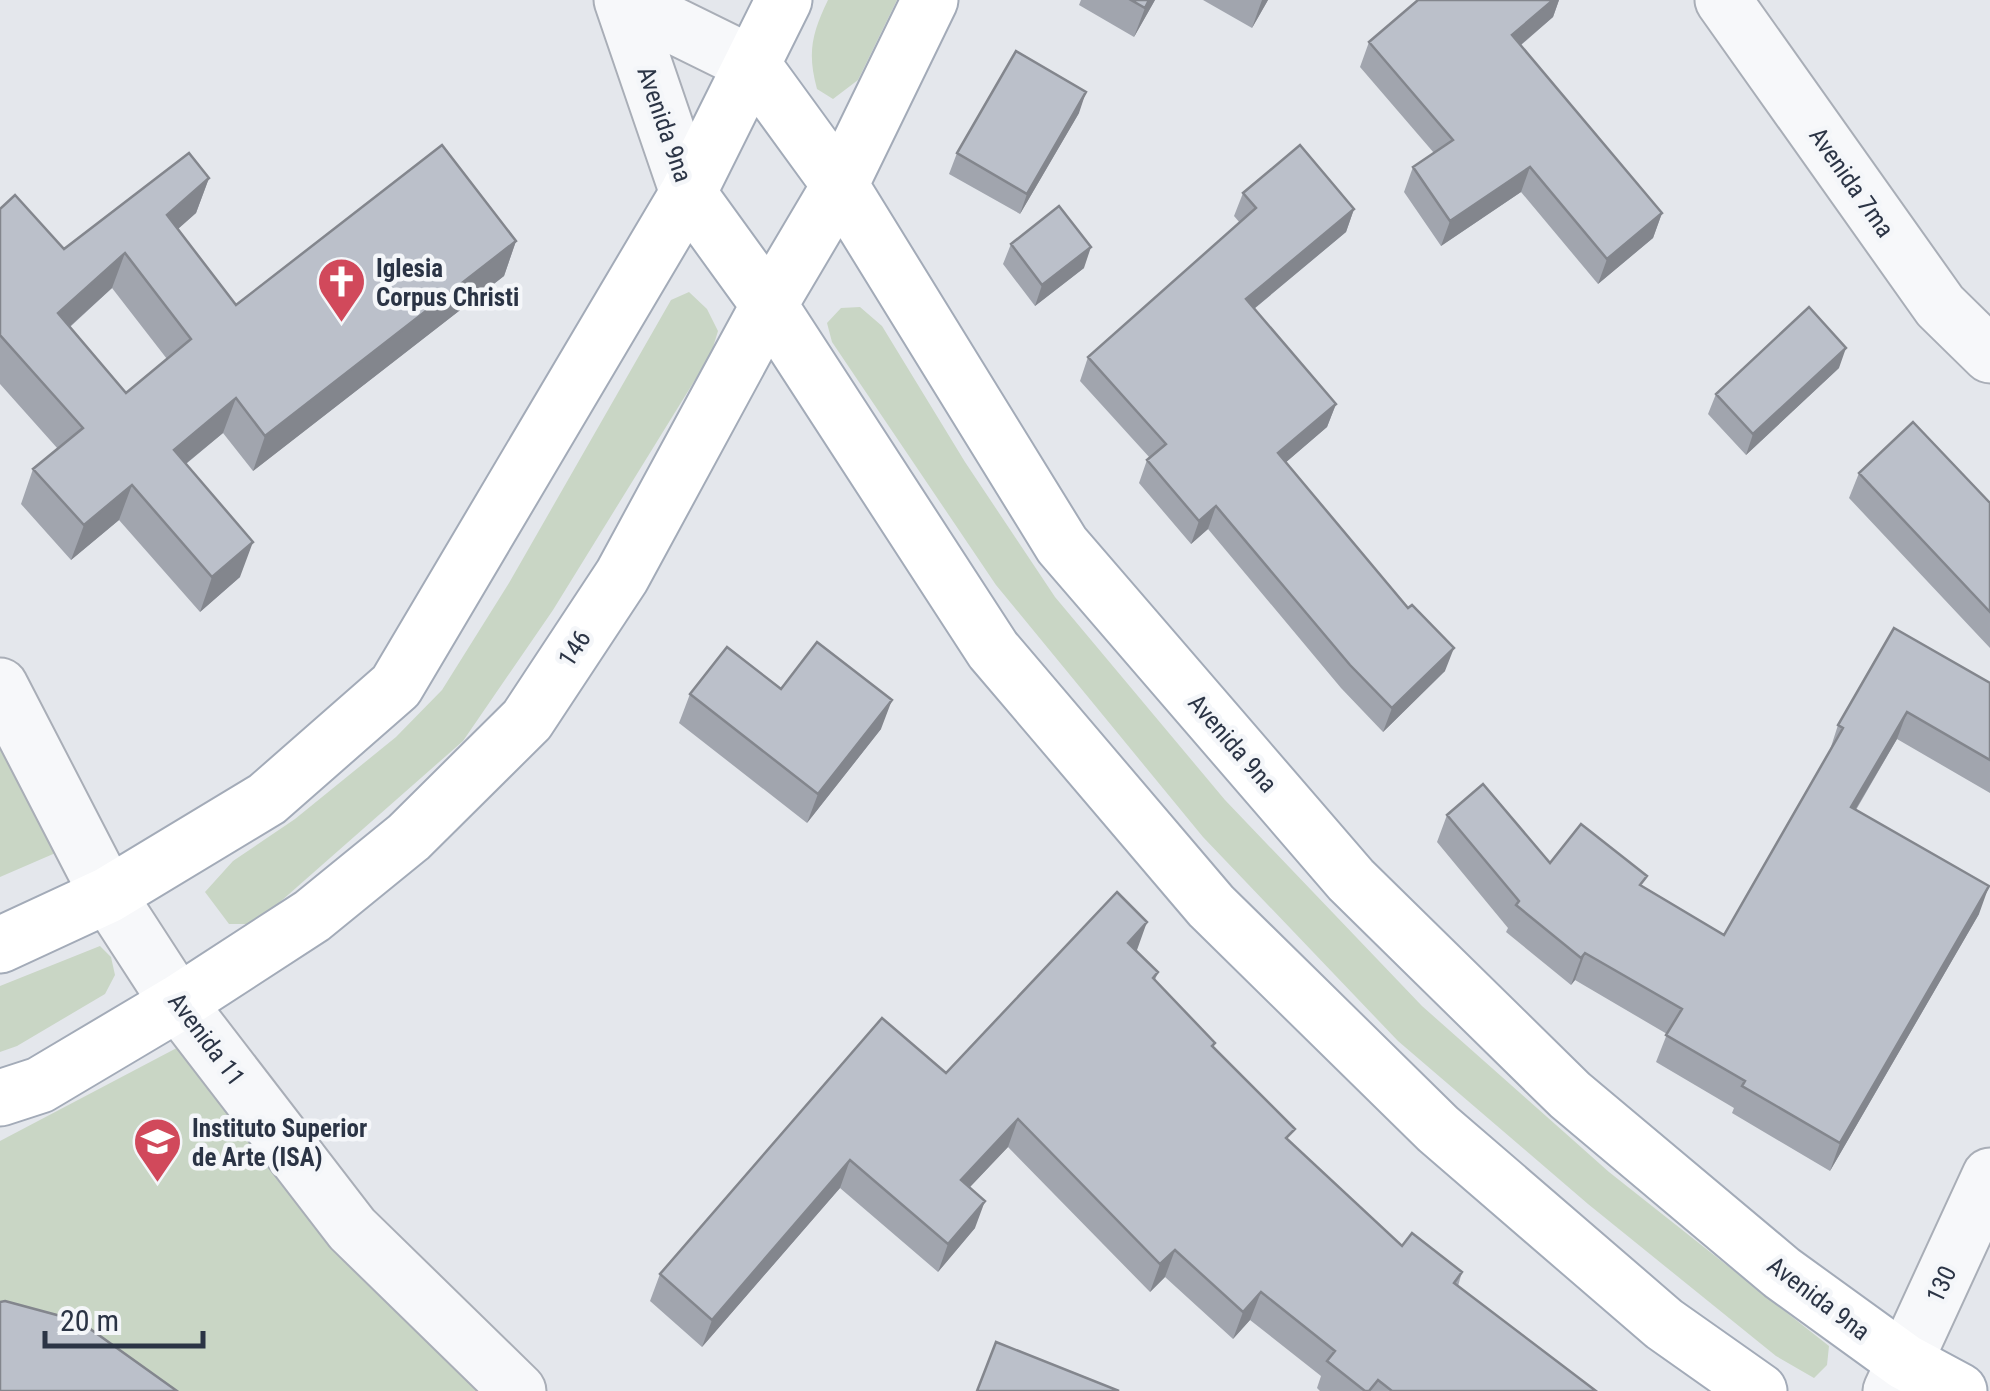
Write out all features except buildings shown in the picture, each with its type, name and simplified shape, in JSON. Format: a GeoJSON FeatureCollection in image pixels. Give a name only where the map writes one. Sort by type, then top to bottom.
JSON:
{"type":"FeatureCollection","features":[{"type":"Feature","properties":{"kind":"main road"},"geometry":{"type":"LineString","coordinates":[[0,945],[108,895],[267,799],[396,686],[688,192],[784,0]]}},
{"type":"Feature","properties":{"kind":"main road","name":"146"},"geometry":{"type":"LineString","coordinates":[[0,1098],[40,1085],[178,1003],[326,905],[409,837],[526,720],[622,576],[769,305],[840,185],[930,0]]}},
{"type":"Feature","properties":{"kind":"main road","name":"Avenida 9na"},"geometry":{"type":"LineString","coordinates":[[752,64],[840,185],[1062,545],[1352,880],[1570,1095],[1898,1376],[1959,1391]]}},
{"type":"Feature","properties":{"kind":"main road","name":"Avenida 9na"},"geometry":{"type":"LineString","coordinates":[[688,192],[769,305],[993,650],[1211,906],[1438,1129],[1664,1324],[1759,1391]]}},
{"type":"Feature","properties":{"kind":"street","name":"Avenida 9na"},"geometry":{"type":"LineString","coordinates":[[622,0],[752,64]]}},
{"type":"Feature","properties":{"kind":"street","name":"Avenida 9na"},"geometry":{"type":"LineString","coordinates":[[622,0],[688,192]]}},
{"type":"Feature","properties":{"kind":"street","name":"Avenida 7ma"},"geometry":{"type":"LineString","coordinates":[[1724,0],[1940,306],[1990,355]]}},
{"type":"Feature","properties":{"kind":"street","name":"Avenida 11"},"geometry":{"type":"LineString","coordinates":[[0,686],[108,895],[178,1003],[352,1229],[518,1391]]}},
{"type":"Feature","properties":{"kind":"street","name":"130"},"geometry":{"type":"LineString","coordinates":[[1898,1376],[1990,1176]]}},
{"type":"Feature","properties":{"kind":"green space"},"geometry":{"type":"Polygon","coordinates":[[[828,0],[897,0],[858,80],[833,99],[817,89],[812,65],[815,33],[828,0]]]}},
{"type":"Feature","properties":{"kind":"green space"},"geometry":{"type":"Polygon","coordinates":[[[689,292],[707,309],[718,331],[711,354],[553,610],[463,741],[255,924],[229,924],[205,892],[233,861],[295,819],[396,737],[442,690],[509,583],[671,300],[689,292]]]}},
{"type":"Feature","properties":{"kind":"green space"},"geometry":{"type":"Polygon","coordinates":[[[860,307],[882,326],[965,462],[1055,597],[1225,800],[1422,1006],[1609,1172],[1829,1346],[1827,1365],[1814,1378],[1776,1356],[1588,1204],[1398,1041],[1203,837],[996,585],[832,342],[827,323],[841,308],[860,307]]]}},
{"type":"Feature","properties":{"kind":"green space"},"geometry":{"type":"Polygon","coordinates":[[[0,726],[67,848],[0,877],[0,726]]]}},
{"type":"Feature","properties":{"kind":"green space"},"geometry":{"type":"Polygon","coordinates":[[[100,946],[111,957],[115,975],[105,994],[0,1052],[0,986],[100,946]]]}},
{"type":"Feature","properties":{"kind":"green space","name":"Instituto Superior de Arte (ISA)"},"geometry":{"type":"Polygon","coordinates":[[[190,1041],[518,1391],[0,1391],[0,1141],[190,1041]]]}},
{"type":"Feature","properties":{"kind":"place","name":"Iglesia Corpus Christi"},"geometry":{"type":"Point","coordinates":[341,324]}},
{"type":"Feature","properties":{"kind":"place","name":"Instituto Superior de Arte (ISA)"},"geometry":{"type":"Point","coordinates":[157,1184]}}]}
